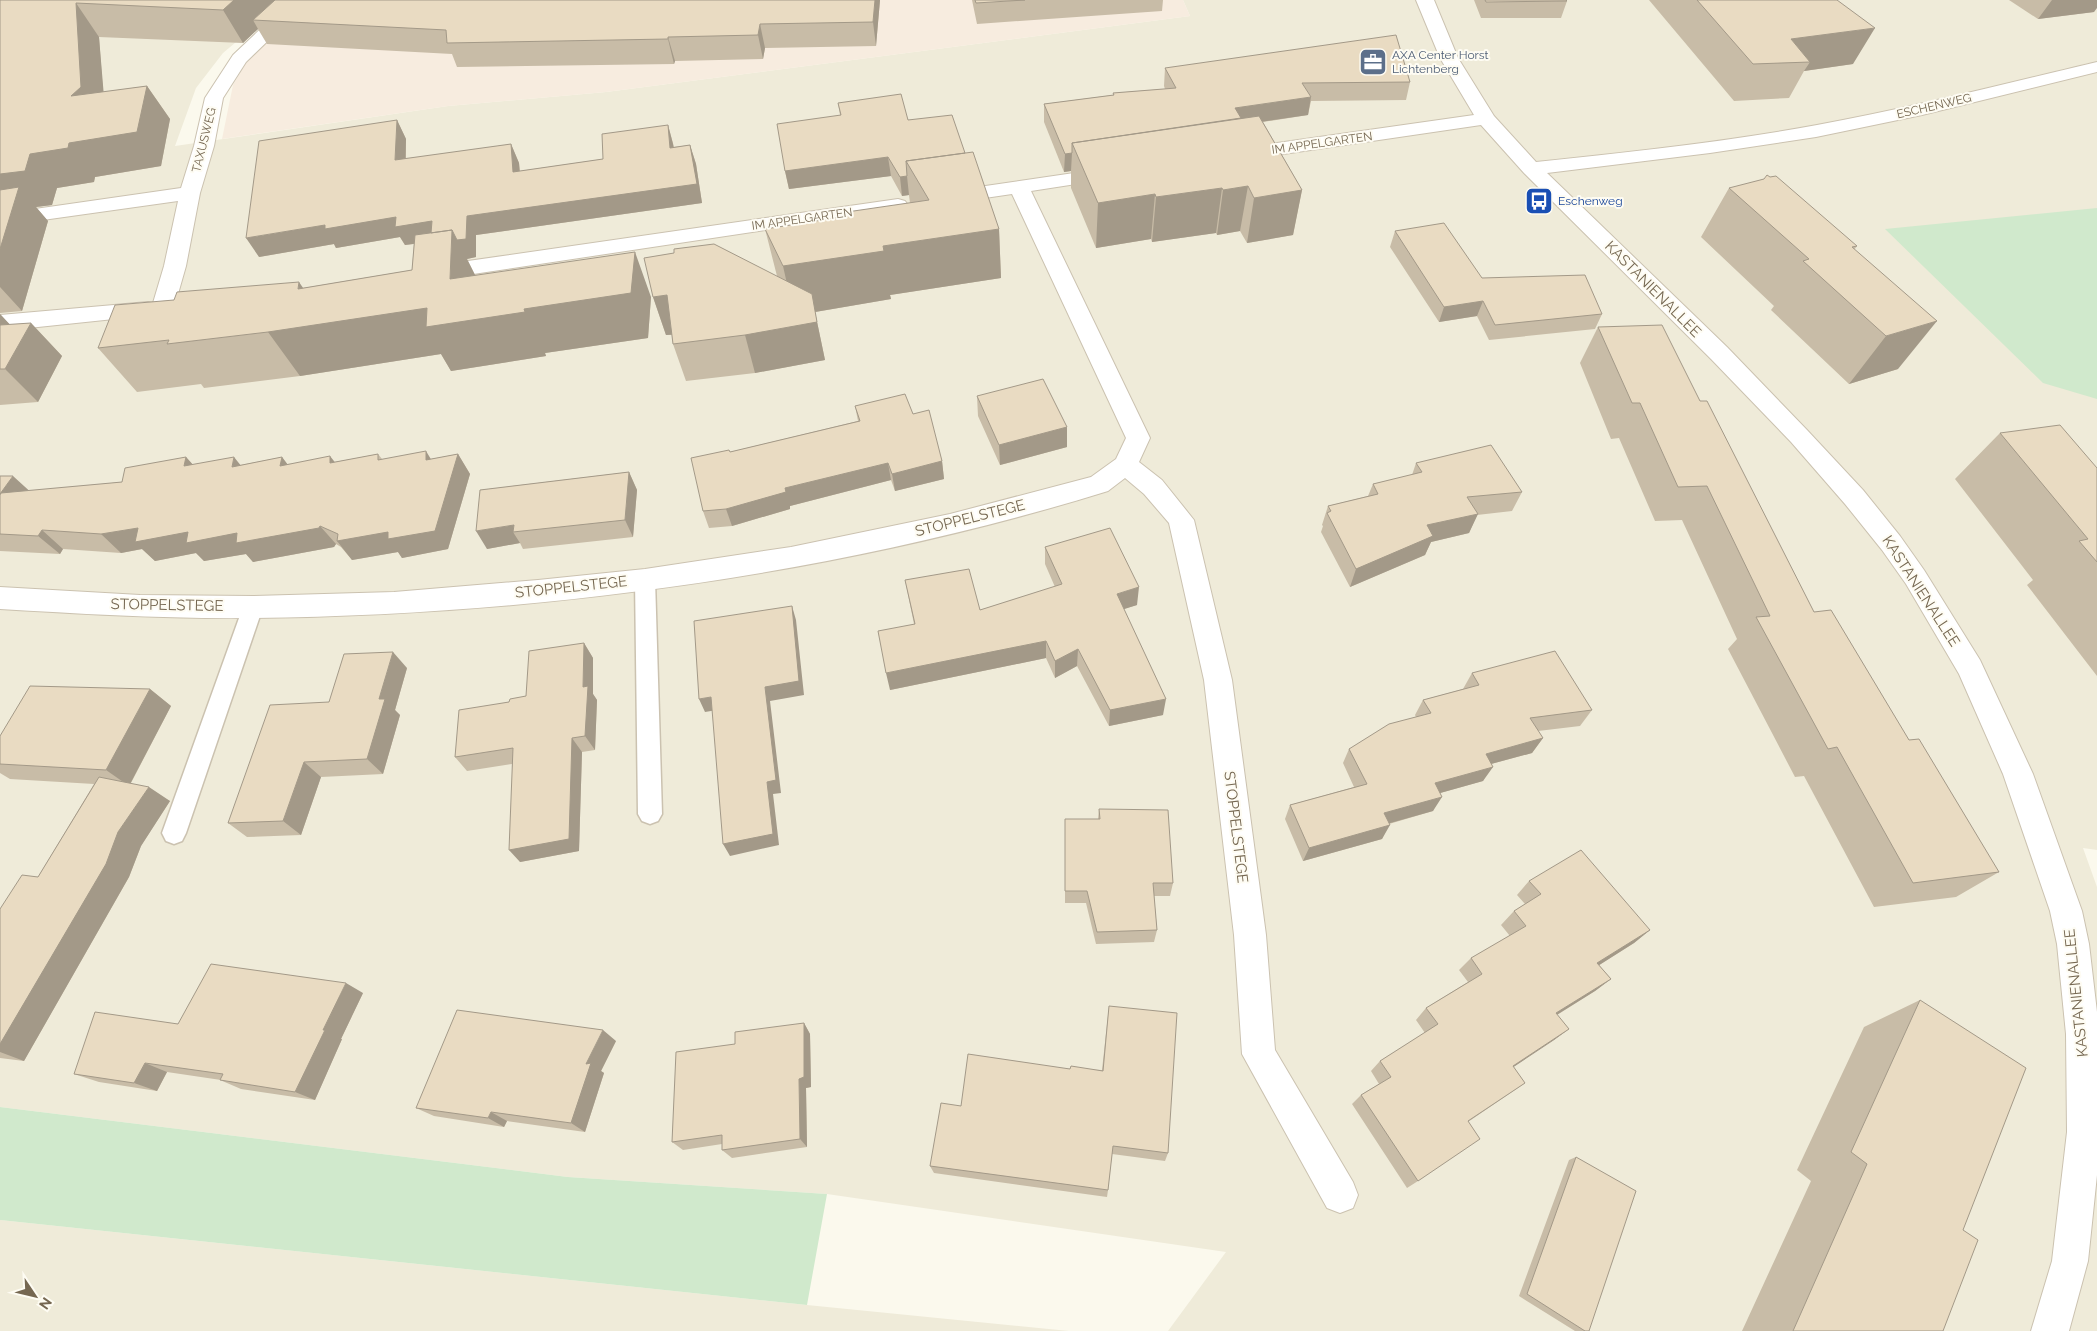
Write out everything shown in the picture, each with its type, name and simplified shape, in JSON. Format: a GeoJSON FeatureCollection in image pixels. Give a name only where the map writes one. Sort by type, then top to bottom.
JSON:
{"type":"FeatureCollection","features":[{"type":"Feature","properties":{"kind":"street","name":"TAXUSWEG"},"geometry":{"type":"LineString","coordinates":[[0,323],[172,307],[175,266],[190,193],[204,146],[214,98],[240,59],[301,0]]}},
{"type":"Feature","properties":{"kind":"street","name":"KASTANIENALLEE"},"geometry":{"type":"LineString","coordinates":[[1425,0],[1449,58],[1486,118],[1531,168],[1726,360],[1799,436],[1860,505],[1891,543],[1915,577],[1970,668],[2018,774],[2066,911],[2073,944],[2083,1034],[2084,1132],[2071,1251],[2050,1331]]}},
{"type":"Feature","properties":{"kind":"street","name":"ESCHENWEG"},"geometry":{"type":"LineString","coordinates":[[1531,168],[1691,151],[1818,130],[1922,109],[2097,67]]}},
{"type":"Feature","properties":{"kind":"street","name":"IM APPELGARTEN"},"geometry":{"type":"LineString","coordinates":[[1224,157],[1486,118]]}},
{"type":"Feature","properties":{"kind":"street","name":"IM APPELGARTEN"},"geometry":{"type":"LineString","coordinates":[[410,276],[1126,172]]}},
{"type":"Feature","properties":{"kind":"street"},"geometry":{"type":"LineString","coordinates":[[1019,187],[1138,438],[1126,465]]}},
{"type":"Feature","properties":{"kind":"street","name":"TAXUSWEG"},"geometry":{"type":"LineString","coordinates":[[0,220],[190,193]]}},
{"type":"Feature","properties":{"kind":"street","name":"STOPPELSTEGE"},"geometry":{"type":"LineString","coordinates":[[0,598],[140,606],[253,607],[394,603],[538,591],[646,579],[791,556],[950,524],[1099,484],[1126,465],[1153,487],[1181,520],[1216,671],[1250,935],[1260,1054],[1340,1195]]}},
{"type":"Feature","properties":{"kind":"lane"},"geometry":{"type":"LineString","coordinates":[[646,579],[650,814]]}},
{"type":"Feature","properties":{"kind":"lane"},"geometry":{"type":"LineString","coordinates":[[174,833],[253,607]]}},
{"type":"Feature","properties":{"kind":"shaded area"},"geometry":{"type":"Polygon","coordinates":[[[0,0],[286,0],[223,53],[196,88],[175,146],[448,106],[606,92],[1190,16],[1183,0],[2097,0],[2097,850],[2083,848],[2097,887],[2097,1331],[1168,1331],[1226,1252],[827,1194],[568,1177],[0,1107],[0,0]]]}},
{"type":"Feature","properties":{"kind":"shaded area"},"geometry":{"type":"Polygon","coordinates":[[[308,0],[1183,0],[1190,16],[606,92],[448,106],[222,139],[233,85],[245,64],[308,0]]]}},
{"type":"Feature","properties":{"kind":"shaded area"},"geometry":{"type":"Polygon","coordinates":[[[0,1220],[807,1305],[1069,1331],[0,1331],[0,1220]]]}},
{"type":"Feature","properties":{"kind":"green space"},"geometry":{"type":"Polygon","coordinates":[[[2097,208],[2097,399],[2043,383],[1885,229],[2097,208]]]}},
{"type":"Feature","properties":{"kind":"green space"},"geometry":{"type":"Polygon","coordinates":[[[0,1107],[568,1177],[827,1194],[807,1305],[0,1220],[0,1107]]]}},
{"type":"Feature","properties":{"kind":"building"},"geometry":{"type":"Polygon","coordinates":[[[0,0],[234,0],[223,10],[76,3],[81,87],[71,96],[147,86],[137,132],[69,143],[68,148],[30,154],[25,171],[0,174],[0,0]]]}},
{"type":"Feature","properties":{"kind":"building"},"geometry":{"type":"Polygon","coordinates":[[[275,0],[875,0],[873,22],[760,24],[758,35],[668,37],[668,39],[447,43],[446,30],[253,20],[275,0]]]}},
{"type":"Feature","properties":{"kind":"building"},"geometry":{"type":"Polygon","coordinates":[[[975,0],[1025,0],[976,3],[975,0]]]}},
{"type":"Feature","properties":{"kind":"building"},"geometry":{"type":"Polygon","coordinates":[[[1485,0],[1566,0],[1567,1],[1486,2],[1485,0]]]}},
{"type":"Feature","properties":{"kind":"building"},"geometry":{"type":"Polygon","coordinates":[[[1697,0],[1837,0],[1875,28],[1791,39],[1810,62],[1753,64],[1697,0]]]}},
{"type":"Feature","properties":{"kind":"building"},"geometry":{"type":"Polygon","coordinates":[[[1396,35],[1410,82],[1302,83],[1311,97],[1235,108],[1241,118],[1072,143],[1072,153],[1065,154],[1044,104],[1114,95],[1113,93],[1176,88],[1165,68],[1396,35]]]}},
{"type":"Feature","properties":{"kind":"building"},"geometry":{"type":"Polygon","coordinates":[[[901,94],[908,120],[952,115],[965,153],[906,161],[907,176],[900,177],[888,157],[785,171],[777,124],[841,115],[838,103],[901,94]]]}},
{"type":"Feature","properties":{"kind":"building"},"geometry":{"type":"Polygon","coordinates":[[[1259,116],[1302,190],[1254,198],[1248,186],[1156,197],[1155,194],[1098,203],[1072,143],[1259,116]]]}},
{"type":"Feature","properties":{"kind":"building"},"geometry":{"type":"Polygon","coordinates":[[[397,120],[395,160],[511,144],[513,172],[603,159],[602,134],[668,125],[670,148],[690,145],[697,184],[467,216],[466,239],[457,240],[452,230],[431,233],[432,221],[395,227],[396,217],[325,229],[325,225],[246,238],[259,141],[397,120]]]}},
{"type":"Feature","properties":{"kind":"building"},"geometry":{"type":"Polygon","coordinates":[[[973,152],[999,229],[883,246],[884,251],[783,266],[765,229],[841,217],[840,213],[929,200],[906,161],[973,152]]]}},
{"type":"Feature","properties":{"kind":"building"},"geometry":{"type":"Polygon","coordinates":[[[1767,175],[1770,177],[1776,176],[1857,246],[1852,247],[1937,321],[1886,336],[1803,261],[1809,259],[1729,188],[1764,179],[1767,175]]]}},
{"type":"Feature","properties":{"kind":"building"},"geometry":{"type":"Polygon","coordinates":[[[19,187],[0,249],[0,190],[19,187]]]}},
{"type":"Feature","properties":{"kind":"building"},"geometry":{"type":"Polygon","coordinates":[[[1444,223],[1482,278],[1585,275],[1602,314],[1495,325],[1483,301],[1444,307],[1395,231],[1444,223]]]}},
{"type":"Feature","properties":{"kind":"building"},"geometry":{"type":"Polygon","coordinates":[[[452,230],[450,279],[635,252],[631,293],[524,309],[525,312],[426,327],[427,308],[268,332],[167,344],[169,340],[98,348],[115,305],[174,300],[177,292],[299,282],[298,289],[412,270],[415,235],[452,230]]]}},
{"type":"Feature","properties":{"kind":"building"},"geometry":{"type":"Polygon","coordinates":[[[714,244],[812,294],[817,322],[745,335],[673,344],[667,295],[653,297],[644,258],[674,253],[674,249],[714,244]]]}},
{"type":"Feature","properties":{"kind":"building"},"geometry":{"type":"Polygon","coordinates":[[[31,323],[5,369],[0,369],[0,325],[31,323]]]}},
{"type":"Feature","properties":{"kind":"building"},"geometry":{"type":"Polygon","coordinates":[[[1662,325],[1700,401],[1707,401],[1814,612],[1831,610],[1909,740],[1919,739],[1999,872],[1913,883],[1837,747],[1828,749],[1756,617],[1770,616],[1707,486],[1678,487],[1640,403],[1632,403],[1598,327],[1662,325]]]}},
{"type":"Feature","properties":{"kind":"building"},"geometry":{"type":"Polygon","coordinates":[[[1043,379],[1067,427],[999,445],[977,396],[1043,379]]]}},
{"type":"Feature","properties":{"kind":"building"},"geometry":{"type":"Polygon","coordinates":[[[905,394],[913,414],[929,410],[942,461],[892,474],[888,463],[785,488],[786,492],[726,509],[703,511],[691,458],[729,450],[730,452],[860,421],[855,406],[905,394]]]}},
{"type":"Feature","properties":{"kind":"building"},"geometry":{"type":"Polygon","coordinates":[[[2060,425],[2097,468],[2097,562],[2079,541],[2088,539],[2000,433],[2060,425]]]}},
{"type":"Feature","properties":{"kind":"building"},"geometry":{"type":"Polygon","coordinates":[[[1491,445],[1522,492],[1467,497],[1478,514],[1427,525],[1433,536],[1356,569],[1327,513],[1331,511],[1328,506],[1378,494],[1373,484],[1422,472],[1416,463],[1491,445]]]}},
{"type":"Feature","properties":{"kind":"building"},"geometry":{"type":"Polygon","coordinates":[[[426,451],[426,460],[458,454],[435,531],[388,539],[388,532],[337,541],[338,534],[320,526],[319,528],[236,543],[237,533],[186,543],[188,532],[135,542],[138,528],[101,534],[42,530],[38,536],[0,534],[1,493],[122,482],[125,468],[186,457],[184,466],[234,457],[232,467],[282,457],[280,466],[330,456],[330,463],[378,454],[378,460],[426,451]]]}},
{"type":"Feature","properties":{"kind":"building"},"geometry":{"type":"Polygon","coordinates":[[[629,472],[625,520],[513,532],[514,525],[476,531],[480,490],[629,472]]]}},
{"type":"Feature","properties":{"kind":"building"},"geometry":{"type":"Polygon","coordinates":[[[0,476],[13,476],[0,494],[0,476]]]}},
{"type":"Feature","properties":{"kind":"building"},"geometry":{"type":"Polygon","coordinates":[[[1110,528],[1139,587],[1117,594],[1166,699],[1110,710],[1078,649],[1055,661],[1046,641],[886,673],[878,631],[915,624],[905,580],[969,569],[980,610],[1062,584],[1045,547],[1110,528]]]}},
{"type":"Feature","properties":{"kind":"building"},"geometry":{"type":"Polygon","coordinates":[[[792,606],[799,681],[765,687],[776,780],[767,782],[773,834],[723,844],[711,697],[699,699],[694,621],[792,606]]]}},
{"type":"Feature","properties":{"kind":"building"},"geometry":{"type":"Polygon","coordinates":[[[584,643],[583,687],[588,686],[585,736],[572,738],[569,839],[509,850],[513,748],[455,757],[459,710],[509,702],[510,699],[526,696],[529,651],[584,643]]]}},
{"type":"Feature","properties":{"kind":"building"},"geometry":{"type":"Polygon","coordinates":[[[1555,651],[1592,710],[1530,718],[1543,738],[1486,754],[1493,767],[1435,783],[1442,797],[1384,813],[1390,825],[1309,848],[1290,805],[1367,784],[1349,749],[1389,724],[1431,713],[1423,700],[1479,685],[1472,673],[1555,651]]]}},
{"type":"Feature","properties":{"kind":"building"},"geometry":{"type":"Polygon","coordinates":[[[393,652],[379,699],[385,699],[367,759],[304,762],[283,821],[228,823],[270,705],[329,702],[344,654],[393,652]]]}},
{"type":"Feature","properties":{"kind":"building"},"geometry":{"type":"Polygon","coordinates":[[[30,686],[150,689],[106,770],[0,764],[0,736],[30,686]]]}},
{"type":"Feature","properties":{"kind":"building"},"geometry":{"type":"Polygon","coordinates":[[[99,777],[149,787],[118,832],[106,864],[0,1044],[0,909],[22,875],[38,877],[99,777]]]}},
{"type":"Feature","properties":{"kind":"building"},"geometry":{"type":"Polygon","coordinates":[[[1099,809],[1168,810],[1173,883],[1153,883],[1157,930],[1097,932],[1087,891],[1065,891],[1065,819],[1100,819],[1099,809]]]}},
{"type":"Feature","properties":{"kind":"building"},"geometry":{"type":"Polygon","coordinates":[[[1581,850],[1650,930],[1597,963],[1611,979],[1556,1013],[1569,1029],[1513,1066],[1525,1083],[1468,1121],[1480,1139],[1418,1181],[1361,1095],[1391,1077],[1380,1061],[1438,1024],[1426,1008],[1482,974],[1471,958],[1526,926],[1514,911],[1541,894],[1529,881],[1581,850]]]}},
{"type":"Feature","properties":{"kind":"building"},"geometry":{"type":"Polygon","coordinates":[[[211,964],[346,983],[295,1092],[220,1080],[223,1074],[145,1063],[134,1083],[74,1074],[95,1012],[178,1024],[211,964]]]}},
{"type":"Feature","properties":{"kind":"building"},"geometry":{"type":"Polygon","coordinates":[[[1920,1000],[2026,1068],[1963,1230],[1978,1240],[1943,1331],[1793,1331],[1867,1164],[1851,1152],[1920,1000]]]}},
{"type":"Feature","properties":{"kind":"building"},"geometry":{"type":"Polygon","coordinates":[[[1109,1006],[1177,1013],[1168,1153],[1113,1146],[1108,1190],[930,1166],[941,1103],[961,1106],[968,1054],[1070,1069],[1071,1066],[1103,1071],[1109,1006]]]}},
{"type":"Feature","properties":{"kind":"building"},"geometry":{"type":"Polygon","coordinates":[[[457,1010],[603,1030],[586,1064],[591,1063],[571,1123],[491,1112],[488,1118],[416,1108],[457,1010]]]}},
{"type":"Feature","properties":{"kind":"building"},"geometry":{"type":"Polygon","coordinates":[[[804,1023],[804,1077],[799,1079],[800,1139],[722,1150],[722,1135],[672,1142],[676,1052],[735,1044],[735,1032],[804,1023]]]}},
{"type":"Feature","properties":{"kind":"building"},"geometry":{"type":"Polygon","coordinates":[[[1576,1157],[1636,1191],[1589,1331],[1585,1331],[1527,1294],[1576,1157]]]}},
{"type":"Feature","properties":{"kind":"place","name":"AXA Center Horst Lichtenberg"},"geometry":{"type":"Point","coordinates":[1373,62]}},
{"type":"Feature","properties":{"kind":"place","name":"Eschenweg"},"geometry":{"type":"Point","coordinates":[1539,201]}}]}
